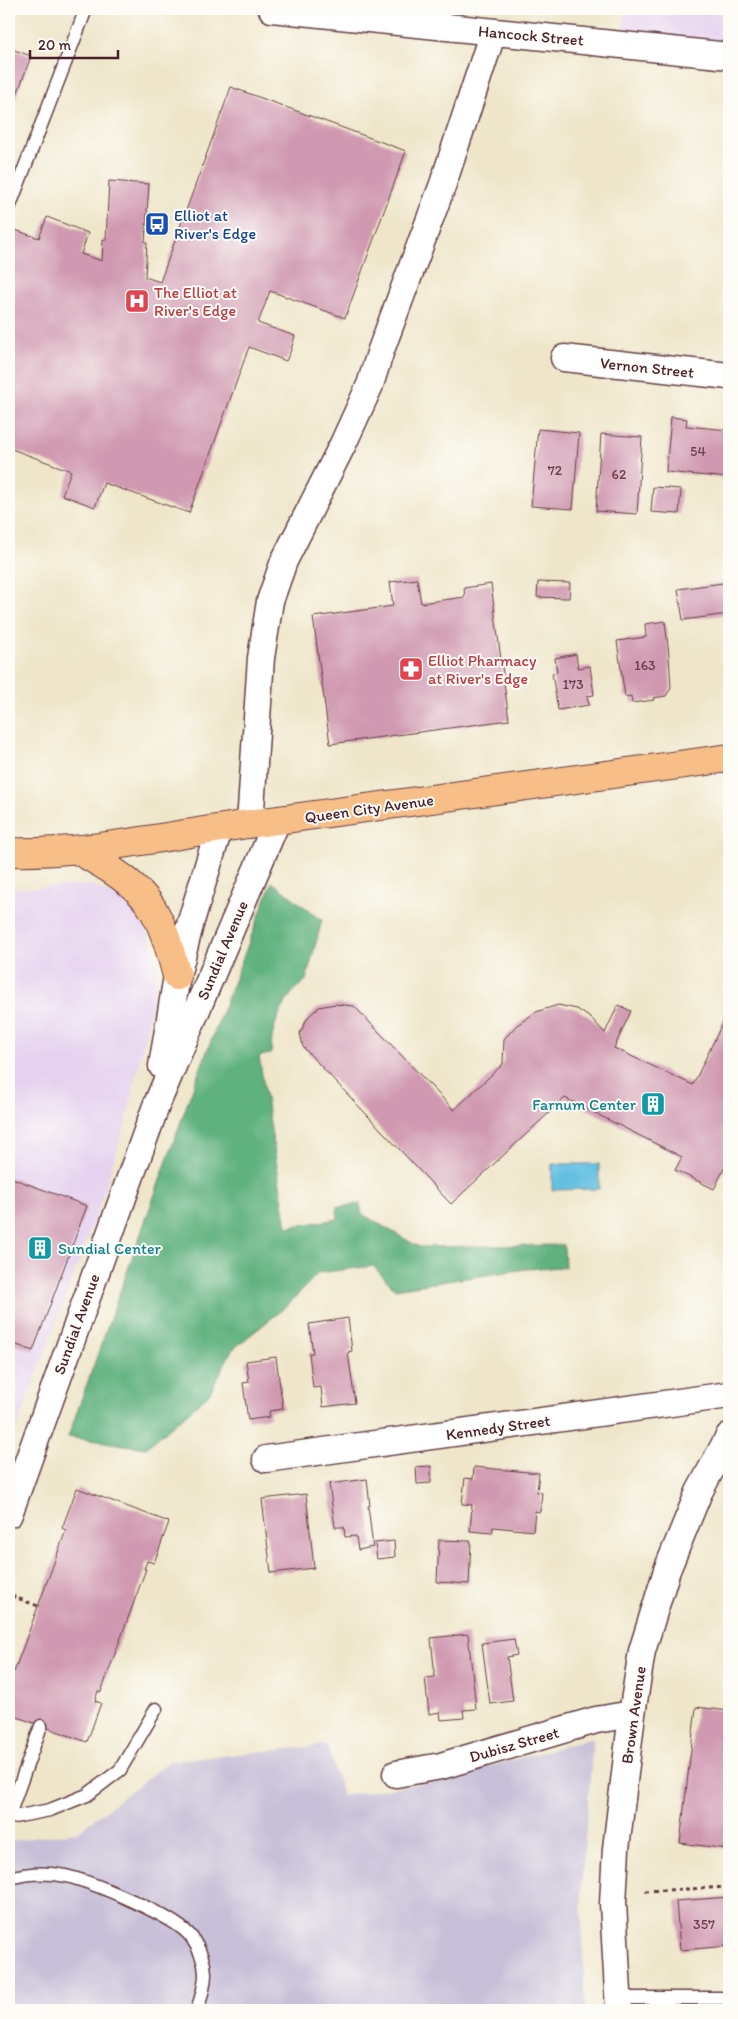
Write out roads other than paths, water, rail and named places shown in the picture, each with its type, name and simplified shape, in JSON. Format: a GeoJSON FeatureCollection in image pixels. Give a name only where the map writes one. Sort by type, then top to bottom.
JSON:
{"type":"FeatureCollection","features":[{"type":"Feature","properties":{"kind":"main road","name":"Queen City Avenue"},"geometry":{"type":"LineString","coordinates":[[9,852],[77,850],[135,843],[250,824],[729,758]]}},
{"type":"Feature","properties":{"kind":"main road"},"geometry":{"type":"LineString","coordinates":[[77,850],[112,870],[135,889],[154,910],[170,948],[177,976]]}},
{"type":"Feature","properties":{"kind":"street","name":"Hancock Street"},"geometry":{"type":"LineString","coordinates":[[272,9],[729,56]]}},
{"type":"Feature","properties":{"kind":"street"},"geometry":{"type":"LineString","coordinates":[[250,824],[261,658],[270,602],[284,560],[370,385],[381,350],[443,184],[493,32]]}},
{"type":"Feature","properties":{"kind":"street","name":"Vernon Street"},"geometry":{"type":"LineString","coordinates":[[564,358],[729,376]]}},
{"type":"Feature","properties":{"kind":"street","name":"Sundial Avenue"},"geometry":{"type":"LineString","coordinates":[[9,1514],[156,1106],[277,821]]}},
{"type":"Feature","properties":{"kind":"street","name":"Sundial Avenue"},"geometry":{"type":"LineString","coordinates":[[156,1106],[177,976],[191,921],[219,829]]}},
{"type":"Feature","properties":{"kind":"street","name":"Kennedy Street"},"geometry":{"type":"LineString","coordinates":[[266,1459],[729,1395]]}},
{"type":"Feature","properties":{"kind":"street","name":"Brown Avenue"},"geometry":{"type":"LineString","coordinates":[[619,2004],[614,1912],[616,1858],[632,1714],[642,1651],[667,1570],[699,1492],[729,1436]]}},
{"type":"Feature","properties":{"kind":"street","name":"Dubisz Street"},"geometry":{"type":"LineString","coordinates":[[396,1774],[441,1766],[596,1720],[632,1714]]}},
{"type":"Feature","properties":{"kind":"lane"},"geometry":{"type":"LineString","coordinates":[[9,208],[86,9]]}},
{"type":"Feature","properties":{"kind":"lane"},"geometry":{"type":"LineString","coordinates":[[41,1726],[9,1816],[50,1810],[87,1795],[120,1770],[156,1709]]}},
{"type":"Feature","properties":{"kind":"lane"},"geometry":{"type":"LineString","coordinates":[[9,1878],[29,1874],[66,1876],[144,1906],[176,1923],[191,1936],[206,1972],[203,1991],[196,2010]]}},
{"type":"Feature","properties":{"kind":"lane"},"geometry":{"type":"LineString","coordinates":[[619,2004],[729,1998]]}},
{"type":"Feature","properties":{"kind":"water"},"geometry":{"type":"Polygon","coordinates":[[[552,1164],[599,1164],[599,1189],[552,1190],[552,1164]]]}},
{"type":"Feature","properties":{"kind":"place","name":"Elliot at River's Edge"},"geometry":{"type":"Point","coordinates":[157,224]}},
{"type":"Feature","properties":{"kind":"place","name":"The Elliot at River's Edge"},"geometry":{"type":"Point","coordinates":[137,301]}},
{"type":"Feature","properties":{"kind":"place","name":"Elliot Pharmacy at River's Edge"},"geometry":{"type":"Point","coordinates":[411,669]}},
{"type":"Feature","properties":{"kind":"place","name":"Farnum Center"},"geometry":{"type":"Point","coordinates":[653,1104]}},
{"type":"Feature","properties":{"kind":"place","name":"Sundial Center"},"geometry":{"type":"Point","coordinates":[40,1248]}}]}
